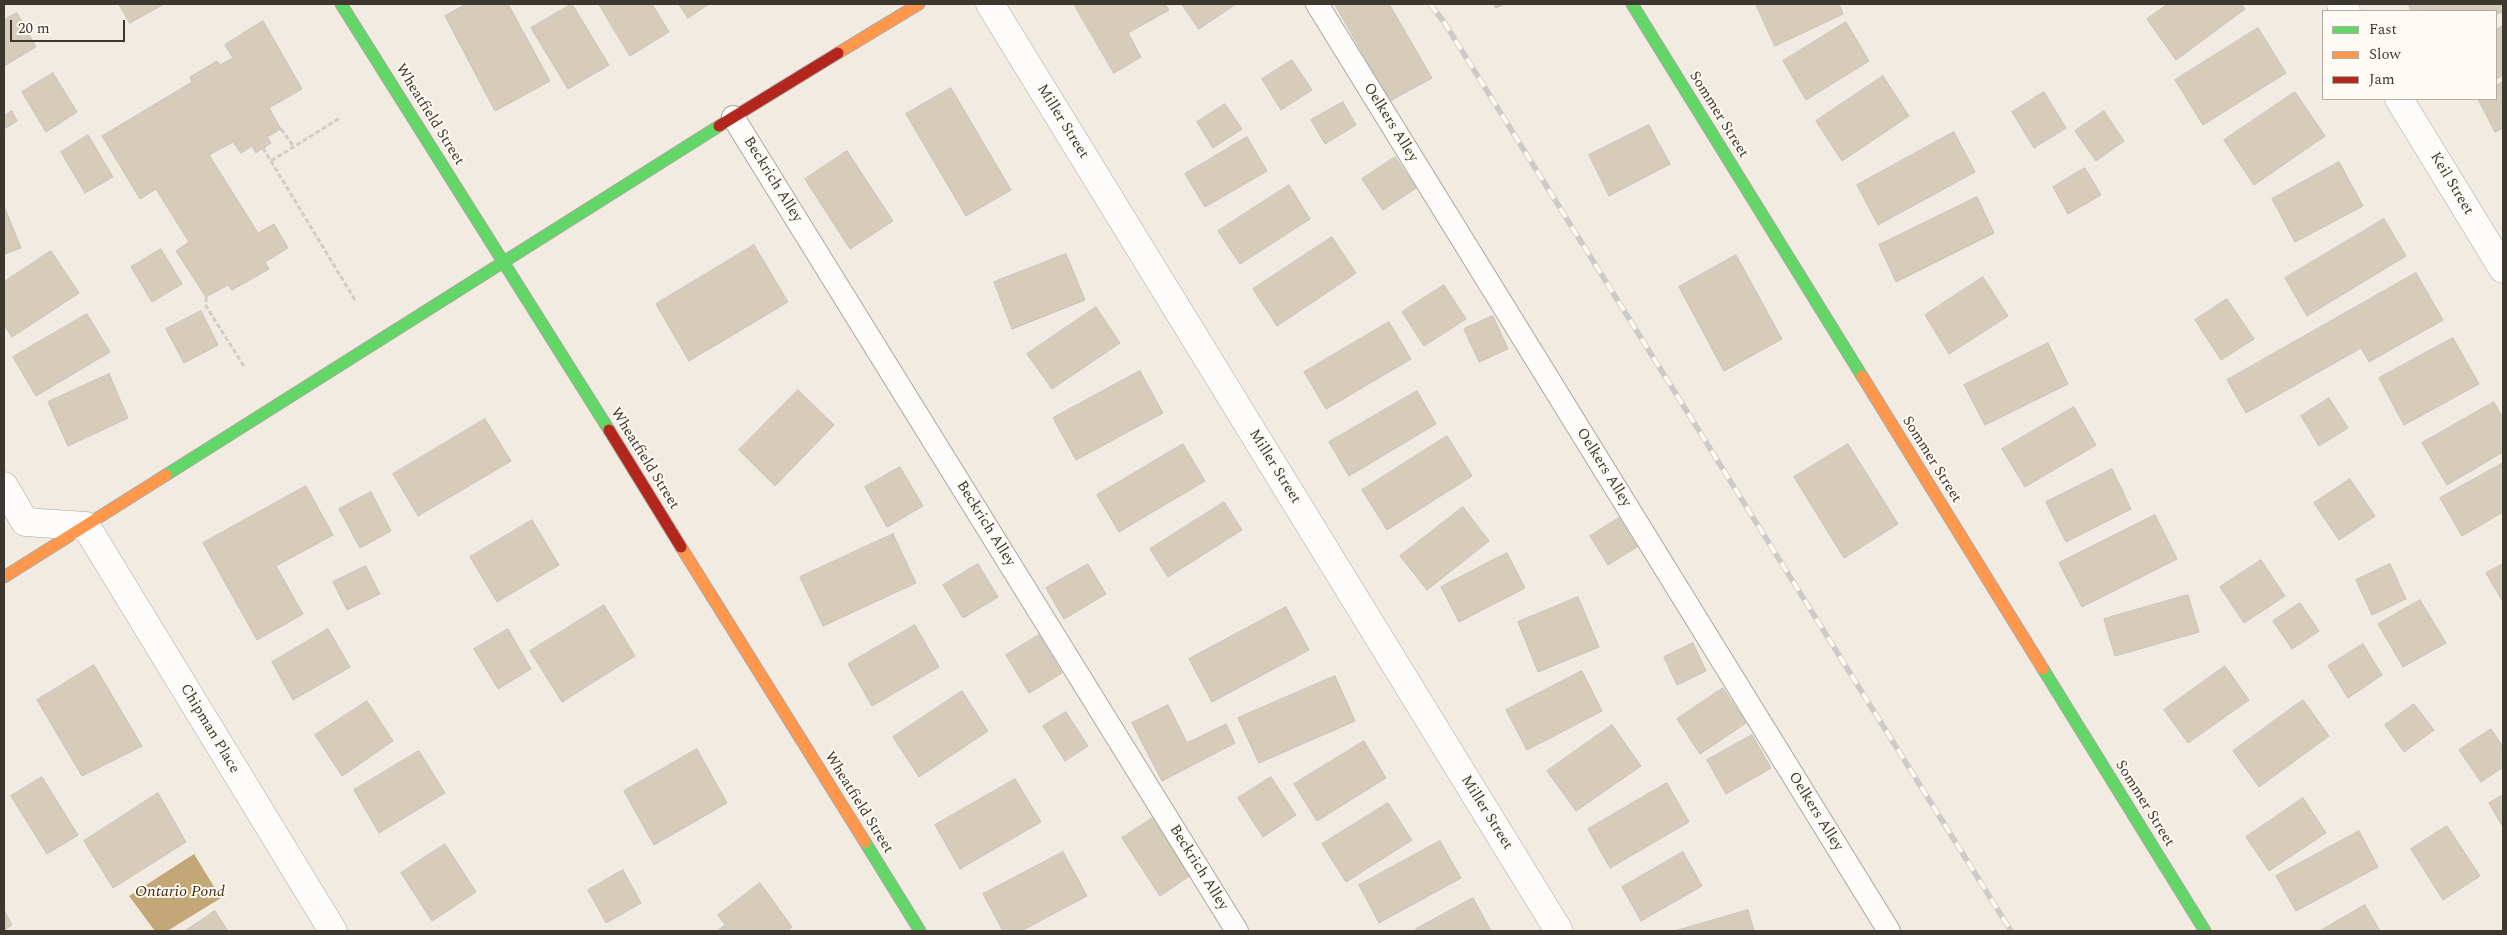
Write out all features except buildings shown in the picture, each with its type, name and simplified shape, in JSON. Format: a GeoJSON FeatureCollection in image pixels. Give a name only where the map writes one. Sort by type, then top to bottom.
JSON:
{"type":"FeatureCollection","features":[{"type":"Feature","properties":{"kind":"street","name":"Wheatfield Street"},"geometry":{"type":"LineString","coordinates":[[341,4],[505,263],[920,931]]}},
{"type":"Feature","properties":{"kind":"street"},"geometry":{"type":"LineString","coordinates":[[4,577],[505,263],[733,117],[919,4]]}},
{"type":"Feature","properties":{"kind":"street","name":"Miller Street"},"geometry":{"type":"LineString","coordinates":[[990,4],[1559,931]]}},
{"type":"Feature","properties":{"kind":"street","name":"Sommer Street"},"geometry":{"type":"LineString","coordinates":[[1632,4],[2205,931]]}},
{"type":"Feature","properties":{"kind":"street","name":"Keil Street"},"geometry":{"type":"LineString","coordinates":[[2400,100],[2503,269]]}},
{"type":"Feature","properties":{"kind":"street"},"geometry":{"type":"LineString","coordinates":[[4,486],[26,522],[86,526]]}},
{"type":"Feature","properties":{"kind":"street","name":"Chipman Place"},"geometry":{"type":"LineString","coordinates":[[86,526],[333,931]]}},
{"type":"Feature","properties":{"kind":"lane","name":"Oelkers Alley"},"geometry":{"type":"LineString","coordinates":[[1316,4],[1888,931]]}},
{"type":"Feature","properties":{"kind":"lane","name":"Beckrich Alley"},"geometry":{"type":"LineString","coordinates":[[733,117],[1237,931]]}},
{"type":"Feature","properties":{"kind":"path"},"geometry":{"type":"LineString","coordinates":[[272,161],[340,118]]}},
{"type":"Feature","properties":{"kind":"path"},"geometry":{"type":"LineString","coordinates":[[281,129],[294,147]]}},
{"type":"Feature","properties":{"kind":"path"},"geometry":{"type":"LineString","coordinates":[[263,148],[355,300]]}},
{"type":"Feature","properties":{"kind":"path"},"geometry":{"type":"LineString","coordinates":[[206,297],[206,306],[245,368]]}},
{"type":"Feature","properties":{"kind":"water","name":"Ontario Pond"},"geometry":{"type":"Polygon","coordinates":[[[194,854],[221,898],[167,931],[155,931],[129,896],[194,854]]]}},
{"type":"Feature","properties":{"kind":"railway"},"geometry":{"type":"LineString","coordinates":[[1430,4],[1444,22],[2011,931]]}},
{"type":"Feature","properties":{"kind":"traffic: fast"},"geometry":{"type":"LineString","coordinates":[[341,4],[609,430]]}},
{"type":"Feature","properties":{"kind":"traffic: fast"},"geometry":{"type":"LineString","coordinates":[[1632,4],[1862,376]]}},
{"type":"Feature","properties":{"kind":"traffic: fast"},"geometry":{"type":"LineString","coordinates":[[166,475],[719,126]]}},
{"type":"Feature","properties":{"kind":"traffic: fast"},"geometry":{"type":"LineString","coordinates":[[2043,669],[2205,931]]}},
{"type":"Feature","properties":{"kind":"traffic: fast"},"geometry":{"type":"LineString","coordinates":[[865,842],[920,931]]}},
{"type":"Feature","properties":{"kind":"traffic: slow"},"geometry":{"type":"LineString","coordinates":[[838,53],[919,4]]}},
{"type":"Feature","properties":{"kind":"traffic: slow"},"geometry":{"type":"LineString","coordinates":[[1862,376],[2043,669]]}},
{"type":"Feature","properties":{"kind":"traffic: slow"},"geometry":{"type":"LineString","coordinates":[[4,577],[166,475]]}},
{"type":"Feature","properties":{"kind":"traffic: slow"},"geometry":{"type":"LineString","coordinates":[[681,547],[865,842]]}},
{"type":"Feature","properties":{"kind":"traffic: jam"},"geometry":{"type":"LineString","coordinates":[[719,126],[838,53]]}},
{"type":"Feature","properties":{"kind":"traffic: jam"},"geometry":{"type":"LineString","coordinates":[[609,430],[681,547]]}}]}
